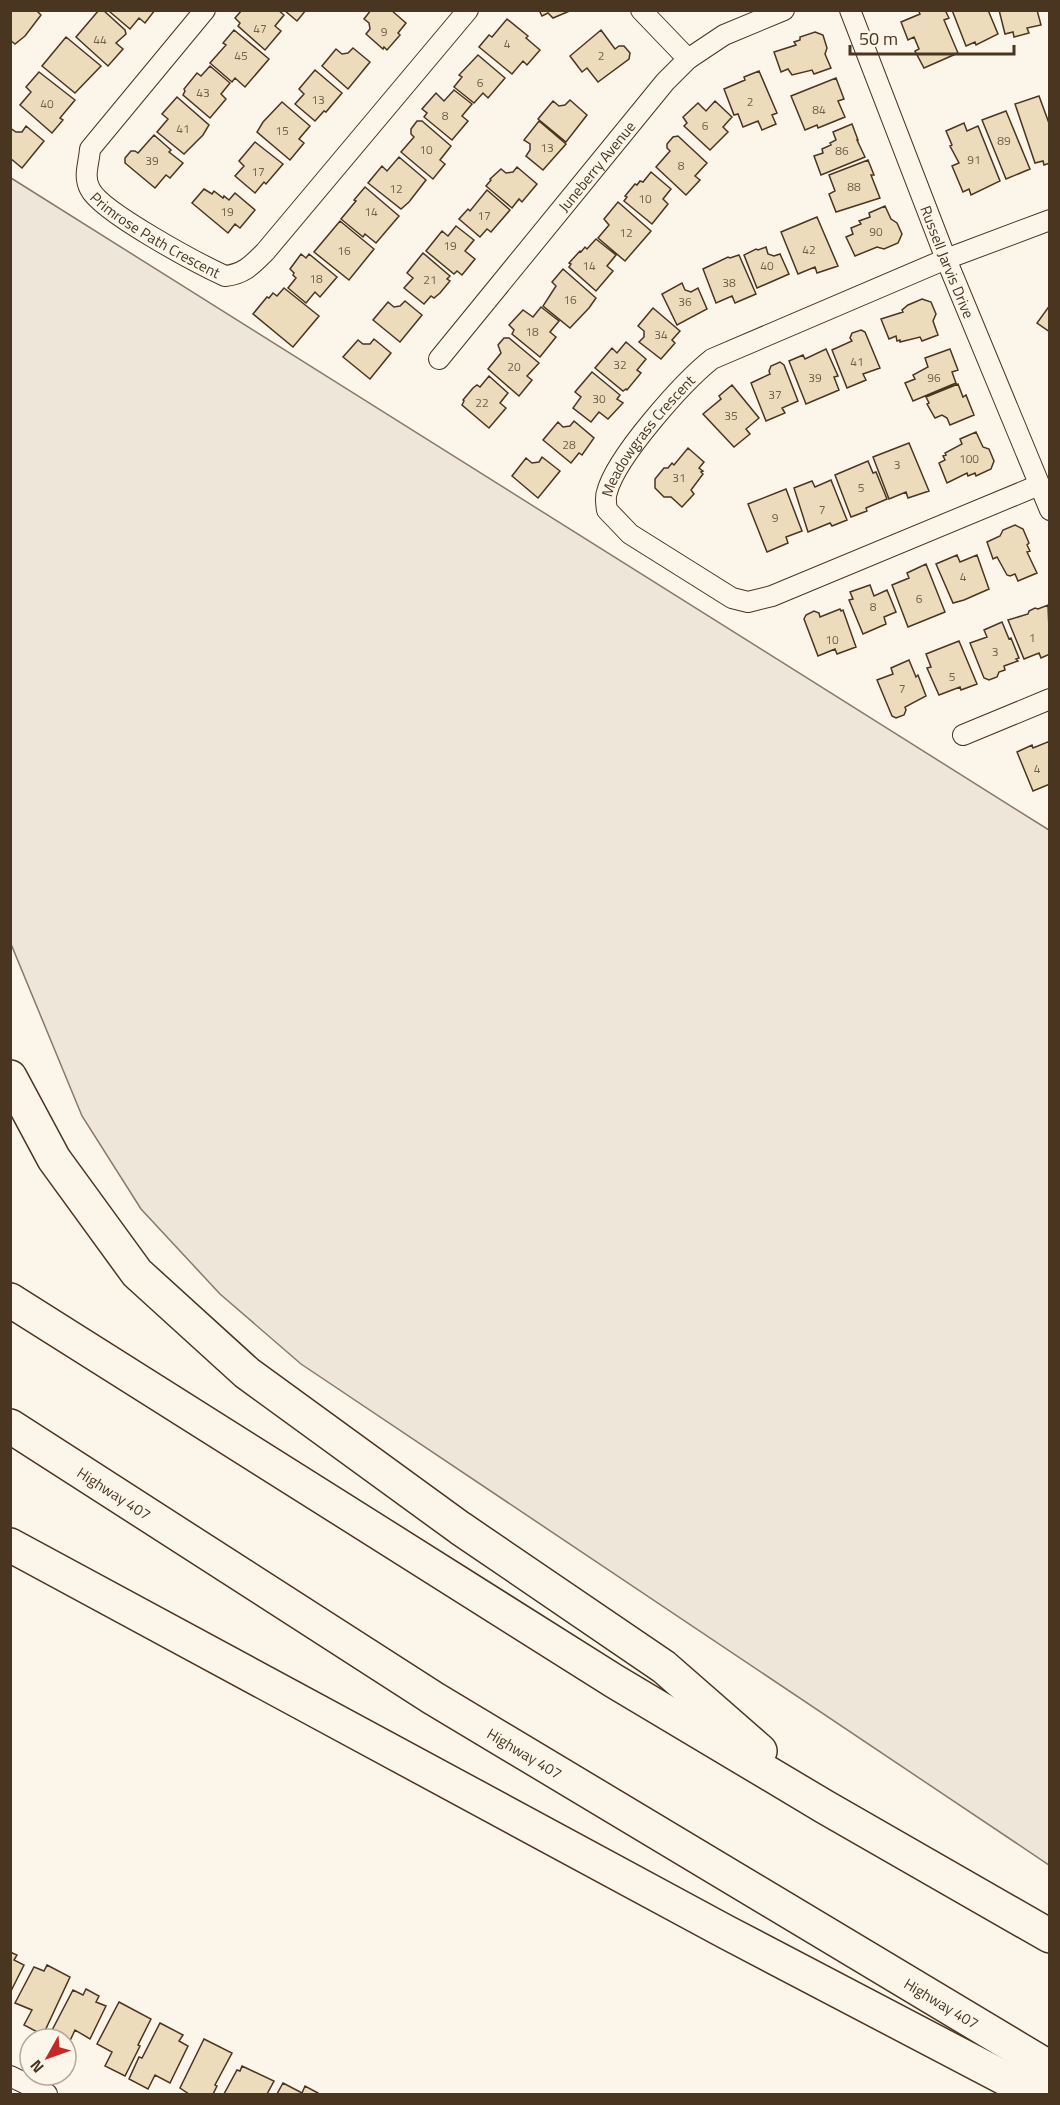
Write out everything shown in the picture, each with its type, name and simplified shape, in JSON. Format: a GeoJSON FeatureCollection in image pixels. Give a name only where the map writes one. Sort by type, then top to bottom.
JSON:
{"type":"FeatureCollection","features":[{"type":"Feature","properties":{"kind":"highway"},"geometry":{"type":"LineString","coordinates":[[10,1077],[54,1159],[137,1273],[247,1373],[460,1528],[664,1667],[825,1807]]}},
{"type":"Feature","properties":{"kind":"highway"},"geometry":{"type":"LineString","coordinates":[[10,1300],[614,1681],[825,1807],[1050,1936]]}},
{"type":"Feature","properties":{"kind":"highway","name":"Highway 407"},"geometry":{"type":"LineString","coordinates":[[10,1426],[433,1698],[1050,2068]]}},
{"type":"Feature","properties":{"kind":"highway"},"geometry":{"type":"LineString","coordinates":[[10,1545],[726,1932],[1035,2094]]}},
{"type":"Feature","properties":{"kind":"street","name":"Primrose Path Crescent"},"geometry":{"type":"LineString","coordinates":[[205,10],[90,149],[85,174],[90,191],[105,204],[144,232],[225,276],[237,275],[249,269],[265,252],[468,10]]}},
{"type":"Feature","properties":{"kind":"street"},"geometry":{"type":"LineString","coordinates":[[641,10],[688,59]]}},
{"type":"Feature","properties":{"kind":"street","name":"Juneberry Avenue"},"geometry":{"type":"LineString","coordinates":[[439,359],[665,82],[688,59],[724,35],[784,10]]}},
{"type":"Feature","properties":{"kind":"street","name":"Russell Jarvis Drive"},"geometry":{"type":"LineString","coordinates":[[850,10],[946,259],[1050,510]]}},
{"type":"Feature","properties":{"kind":"street","name":"Meadowgrass Crescent"},"geometry":{"type":"LineString","coordinates":[[1040,485],[783,591],[748,602],[732,598],[630,534],[607,510],[606,494],[613,476],[630,450],[694,373],[711,359],[946,259],[1050,220]]}},
{"type":"Feature","properties":{"kind":"street"},"geometry":{"type":"LineString","coordinates":[[963,735],[1050,699]]}},
{"type":"Feature","properties":{"kind":"street"},"geometry":{"type":"LineString","coordinates":[[10,2076],[47,2094]]}},
{"type":"Feature","properties":{"kind":"shaded area"},"geometry":{"type":"Polygon","coordinates":[[[11,178],[1049,830],[1049,1865],[301,1364],[220,1294],[141,1209],[82,1116],[11,944],[11,178]]]}},
{"type":"Feature","properties":{"kind":"building"},"geometry":{"type":"Polygon","coordinates":[[[10,10],[36,10],[41,15],[25,36],[15,44],[10,40],[10,10]]]}},
{"type":"Feature","properties":{"kind":"building"},"geometry":{"type":"Polygon","coordinates":[[[99,10],[103,10],[125,30],[126,34],[116,43],[123,49],[108,66],[76,37],[99,10]]]}},
{"type":"Feature","properties":{"kind":"building"},"geometry":{"type":"Polygon","coordinates":[[[112,10],[155,10],[145,23],[139,18],[130,29],[110,12],[112,10]]]}},
{"type":"Feature","properties":{"kind":"building"},"geometry":{"type":"Polygon","coordinates":[[[242,10],[278,10],[284,15],[275,26],[281,31],[265,50],[238,26],[240,23],[235,18],[242,10]]]}},
{"type":"Feature","properties":{"kind":"building"},"geometry":{"type":"Polygon","coordinates":[[[284,10],[306,10],[297,21],[284,10]]]}},
{"type":"Feature","properties":{"kind":"building"},"geometry":{"type":"Polygon","coordinates":[[[371,10],[391,10],[406,23],[398,33],[400,35],[387,50],[366,34],[370,29],[369,23],[364,19],[371,10]]]}},
{"type":"Feature","properties":{"kind":"building"},"geometry":{"type":"Polygon","coordinates":[[[539,10],[572,10],[553,18],[548,13],[542,16],[539,10]]]}},
{"type":"Feature","properties":{"kind":"building"},"geometry":{"type":"Polygon","coordinates":[[[918,10],[945,10],[949,18],[944,20],[958,53],[924,68],[915,51],[919,49],[914,37],[908,40],[901,22],[920,14],[918,10]]]}},
{"type":"Feature","properties":{"kind":"building"},"geometry":{"type":"Polygon","coordinates":[[[952,10],[988,10],[998,34],[976,45],[975,42],[966,46],[952,10]]]}},
{"type":"Feature","properties":{"kind":"building"},"geometry":{"type":"Polygon","coordinates":[[[999,10],[1037,10],[1041,25],[1027,28],[1029,33],[1014,37],[1013,32],[1005,34],[999,10]]]}},
{"type":"Feature","properties":{"kind":"building"},"geometry":{"type":"Polygon","coordinates":[[[507,19],[528,36],[526,38],[540,50],[527,65],[523,61],[512,74],[479,47],[489,35],[492,37],[507,19]]]}},
{"type":"Feature","properties":{"kind":"building"},"geometry":{"type":"Polygon","coordinates":[[[234,30],[269,59],[245,87],[235,78],[232,82],[210,63],[226,45],[223,43],[234,30]]]}},
{"type":"Feature","properties":{"kind":"building"},"geometry":{"type":"Polygon","coordinates":[[[601,30],[615,49],[624,46],[630,53],[629,59],[598,82],[587,68],[582,72],[570,56],[601,30]]]}},
{"type":"Feature","properties":{"kind":"building"},"geometry":{"type":"Polygon","coordinates":[[[815,32],[823,35],[827,48],[825,54],[831,68],[814,74],[812,70],[792,75],[788,69],[781,72],[774,52],[796,45],[794,42],[800,40],[800,37],[815,32]]]}},
{"type":"Feature","properties":{"kind":"building"},"geometry":{"type":"Polygon","coordinates":[[[66,37],[101,66],[75,93],[42,66],[66,37]]]}},
{"type":"Feature","properties":{"kind":"building"},"geometry":{"type":"Polygon","coordinates":[[[353,48],[370,62],[348,89],[322,66],[336,49],[342,54],[348,53],[353,48]]]}},
{"type":"Feature","properties":{"kind":"building"},"geometry":{"type":"Polygon","coordinates":[[[478,55],[505,78],[488,98],[483,93],[474,103],[454,87],[462,77],[459,75],[478,55]]]}},
{"type":"Feature","properties":{"kind":"building"},"geometry":{"type":"Polygon","coordinates":[[[210,66],[230,83],[221,94],[226,99],[210,118],[183,95],[184,89],[197,73],[201,76],[210,66]]]}},
{"type":"Feature","properties":{"kind":"building"},"geometry":{"type":"Polygon","coordinates":[[[315,70],[342,93],[315,121],[295,104],[304,94],[299,89],[315,70]]]}},
{"type":"Feature","properties":{"kind":"building"},"geometry":{"type":"Polygon","coordinates":[[[759,71],[777,113],[772,115],[776,124],[762,130],[758,121],[743,127],[738,114],[734,115],[724,89],[759,71]]]}},
{"type":"Feature","properties":{"kind":"building"},"geometry":{"type":"Polygon","coordinates":[[[39,72],[75,100],[60,118],[63,120],[52,133],[20,105],[31,92],[26,87],[39,72]]]}},
{"type":"Feature","properties":{"kind":"building"},"geometry":{"type":"Polygon","coordinates":[[[836,78],[844,99],[838,101],[845,117],[818,128],[817,125],[805,130],[791,96],[836,78]]]}},
{"type":"Feature","properties":{"kind":"building"},"geometry":{"type":"Polygon","coordinates":[[[454,90],[472,104],[462,116],[468,121],[452,140],[424,117],[427,113],[422,109],[436,93],[444,101],[454,90]]]}},
{"type":"Feature","properties":{"kind":"building"},"geometry":{"type":"Polygon","coordinates":[[[1039,96],[1050,126],[1050,163],[1044,165],[1043,161],[1035,163],[1015,104],[1039,96]]]}},
{"type":"Feature","properties":{"kind":"building"},"geometry":{"type":"Polygon","coordinates":[[[177,97],[209,125],[203,135],[184,154],[157,132],[168,119],[162,114],[177,97]]]}},
{"type":"Feature","properties":{"kind":"building"},"geometry":{"type":"Polygon","coordinates":[[[570,100],[587,115],[566,142],[538,119],[553,101],[559,106],[565,105],[570,100]]]}},
{"type":"Feature","properties":{"kind":"building"},"geometry":{"type":"Polygon","coordinates":[[[715,101],[732,117],[723,127],[728,132],[710,150],[684,126],[687,123],[683,117],[698,103],[706,111],[715,101]]]}},
{"type":"Feature","properties":{"kind":"building"},"geometry":{"type":"Polygon","coordinates":[[[282,102],[310,126],[299,139],[304,143],[290,160],[257,132],[282,102]]]}},
{"type":"Feature","properties":{"kind":"building"},"geometry":{"type":"Polygon","coordinates":[[[1006,111],[1030,169],[1006,179],[982,120],[1006,111]]]}},
{"type":"Feature","properties":{"kind":"building"},"geometry":{"type":"Polygon","coordinates":[[[417,121],[422,121],[451,146],[440,160],[445,164],[433,179],[401,152],[414,137],[411,129],[417,121]]]}},
{"type":"Feature","properties":{"kind":"building"},"geometry":{"type":"Polygon","coordinates":[[[539,121],[566,144],[543,170],[526,156],[530,150],[530,144],[524,140],[539,121]]]}},
{"type":"Feature","properties":{"kind":"building"},"geometry":{"type":"Polygon","coordinates":[[[964,123],[967,131],[978,126],[1000,181],[971,195],[969,189],[963,192],[952,166],[959,163],[950,146],[952,145],[946,131],[964,123]]]}},
{"type":"Feature","properties":{"kind":"building"},"geometry":{"type":"Polygon","coordinates":[[[852,124],[865,157],[821,175],[814,156],[823,153],[822,149],[836,140],[833,132],[852,124]]]}},
{"type":"Feature","properties":{"kind":"building"},"geometry":{"type":"Polygon","coordinates":[[[26,126],[44,141],[22,168],[10,158],[10,128],[16,132],[22,132],[26,126]]]}},
{"type":"Feature","properties":{"kind":"building"},"geometry":{"type":"Polygon","coordinates":[[[154,135],[171,150],[169,152],[183,163],[170,178],[166,175],[155,188],[125,163],[125,158],[131,151],[138,153],[154,135]]]}},
{"type":"Feature","properties":{"kind":"building"},"geometry":{"type":"Polygon","coordinates":[[[678,136],[707,163],[695,176],[700,180],[686,195],[656,167],[670,151],[667,144],[673,137],[678,136]]]}},
{"type":"Feature","properties":{"kind":"building"},"geometry":{"type":"Polygon","coordinates":[[[255,142],[283,164],[255,193],[235,176],[244,166],[239,161],[255,142]]]}},
{"type":"Feature","properties":{"kind":"building"},"geometry":{"type":"Polygon","coordinates":[[[399,157],[426,180],[401,209],[368,183],[382,166],[387,171],[399,157]]]}},
{"type":"Feature","properties":{"kind":"building"},"geometry":{"type":"Polygon","coordinates":[[[868,160],[880,198],[836,212],[829,194],[835,191],[829,175],[868,160]]]}},
{"type":"Feature","properties":{"kind":"building"},"geometry":{"type":"Polygon","coordinates":[[[517,167],[537,184],[522,202],[519,199],[512,208],[486,186],[501,169],[506,173],[513,172],[517,167]]]}},
{"type":"Feature","properties":{"kind":"building"},"geometry":{"type":"Polygon","coordinates":[[[651,172],[671,189],[663,199],[668,204],[652,224],[624,201],[627,197],[625,196],[635,184],[643,182],[651,172]]]}},
{"type":"Feature","properties":{"kind":"building"},"geometry":{"type":"Polygon","coordinates":[[[365,187],[399,216],[376,243],[365,234],[363,237],[341,219],[365,187]]]}},
{"type":"Feature","properties":{"kind":"building"},"geometry":{"type":"Polygon","coordinates":[[[204,189],[212,194],[214,191],[229,200],[235,193],[255,210],[240,228],[235,224],[228,233],[192,203],[204,189]]]}},
{"type":"Feature","properties":{"kind":"building"},"geometry":{"type":"Polygon","coordinates":[[[487,190],[510,210],[491,232],[487,229],[480,237],[459,219],[468,209],[470,211],[487,190]]]}},
{"type":"Feature","properties":{"kind":"building"},"geometry":{"type":"Polygon","coordinates":[[[618,202],[651,231],[625,261],[598,238],[609,225],[604,219],[618,202]]]}},
{"type":"Feature","properties":{"kind":"building"},"geometry":{"type":"Polygon","coordinates":[[[885,206],[902,234],[898,243],[884,249],[877,247],[855,256],[846,237],[853,234],[851,228],[861,224],[859,221],[870,217],[869,213],[885,206]]]}},
{"type":"Feature","properties":{"kind":"building"},"geometry":{"type":"Polygon","coordinates":[[[817,217],[838,266],[817,273],[815,267],[798,274],[781,232],[817,217]]]}},
{"type":"Feature","properties":{"kind":"building"},"geometry":{"type":"Polygon","coordinates":[[[340,221],[374,249],[349,280],[314,252],[340,221]]]}},
{"type":"Feature","properties":{"kind":"building"},"geometry":{"type":"Polygon","coordinates":[[[456,226],[474,240],[465,251],[475,259],[462,275],[457,271],[454,274],[426,251],[442,231],[448,236],[456,226]]]}},
{"type":"Feature","properties":{"kind":"building"},"geometry":{"type":"Polygon","coordinates":[[[596,239],[616,255],[607,266],[613,271],[596,291],[569,267],[571,264],[569,263],[596,239]]]}},
{"type":"Feature","properties":{"kind":"building"},"geometry":{"type":"Polygon","coordinates":[[[766,247],[768,254],[774,256],[780,254],[789,274],[757,288],[744,255],[766,247]]]}},
{"type":"Feature","properties":{"kind":"building"},"geometry":{"type":"Polygon","coordinates":[[[423,253],[450,276],[447,279],[450,281],[440,293],[434,298],[431,296],[424,304],[404,288],[413,278],[407,273],[423,253]]]}},
{"type":"Feature","properties":{"kind":"building"},"geometry":{"type":"Polygon","coordinates":[[[301,254],[306,258],[309,254],[337,277],[320,297],[315,292],[306,303],[288,288],[296,278],[290,269],[301,254]]]}},
{"type":"Feature","properties":{"kind":"building"},"geometry":{"type":"Polygon","coordinates":[[[739,255],[756,294],[735,303],[732,296],[716,303],[703,269],[728,257],[739,255]]]}},
{"type":"Feature","properties":{"kind":"building"},"geometry":{"type":"Polygon","coordinates":[[[563,269],[596,298],[570,328],[543,306],[556,286],[552,282],[563,269]]]}},
{"type":"Feature","properties":{"kind":"building"},"geometry":{"type":"Polygon","coordinates":[[[682,283],[685,290],[691,292],[698,288],[707,309],[677,325],[662,294],[682,283]]]}},
{"type":"Feature","properties":{"kind":"building"},"geometry":{"type":"Polygon","coordinates":[[[284,288],[319,316],[293,347],[253,314],[267,297],[269,298],[273,293],[277,296],[284,288]]]}},
{"type":"Feature","properties":{"kind":"building"},"geometry":{"type":"Polygon","coordinates":[[[922,299],[931,302],[936,314],[933,321],[938,335],[922,341],[920,337],[900,342],[900,340],[897,341],[896,336],[889,339],[881,319],[903,312],[902,310],[908,305],[922,299]]]}},
{"type":"Feature","properties":{"kind":"building"},"geometry":{"type":"Polygon","coordinates":[[[405,301],[422,315],[400,342],[373,320],[388,302],[394,307],[400,306],[405,301]]]}},
{"type":"Feature","properties":{"kind":"building"},"geometry":{"type":"Polygon","coordinates":[[[1050,305],[1050,332],[1037,323],[1050,305]]]}},
{"type":"Feature","properties":{"kind":"building"},"geometry":{"type":"Polygon","coordinates":[[[541,307],[559,321],[550,332],[556,337],[540,357],[512,334],[514,330],[509,325],[523,310],[533,317],[541,307]]]}},
{"type":"Feature","properties":{"kind":"building"},"geometry":{"type":"Polygon","coordinates":[[[653,308],[680,331],[672,340],[675,343],[661,359],[639,342],[644,337],[644,331],[638,326],[653,308]]]}},
{"type":"Feature","properties":{"kind":"building"},"geometry":{"type":"Polygon","coordinates":[[[861,330],[865,332],[880,368],[863,374],[866,380],[847,388],[832,350],[852,341],[850,338],[852,333],[861,330]]]}},
{"type":"Feature","properties":{"kind":"building"},"geometry":{"type":"Polygon","coordinates":[[[504,338],[509,338],[539,363],[527,376],[532,380],[519,396],[488,369],[501,353],[498,345],[504,338]]]}},
{"type":"Feature","properties":{"kind":"building"},"geometry":{"type":"Polygon","coordinates":[[[374,339],[391,353],[370,379],[343,357],[358,340],[363,344],[370,344],[374,339]]]}},
{"type":"Feature","properties":{"kind":"building"},"geometry":{"type":"Polygon","coordinates":[[[626,342],[646,359],[637,370],[641,373],[627,390],[623,391],[595,368],[612,348],[617,353],[626,342]]]}},
{"type":"Feature","properties":{"kind":"building"},"geometry":{"type":"Polygon","coordinates":[[[826,349],[838,376],[834,377],[839,390],[806,404],[789,361],[803,355],[805,359],[826,349]]]}},
{"type":"Feature","properties":{"kind":"building"},"geometry":{"type":"Polygon","coordinates":[[[950,349],[958,370],[952,372],[956,383],[913,401],[905,383],[915,379],[913,375],[928,367],[925,358],[950,349]]]}},
{"type":"Feature","properties":{"kind":"building"},"geometry":{"type":"Polygon","coordinates":[[[780,362],[784,365],[798,401],[782,408],[785,413],[766,421],[751,383],[770,374],[771,366],[780,362]]]}},
{"type":"Feature","properties":{"kind":"building"},"geometry":{"type":"Polygon","coordinates":[[[592,372],[620,395],[617,399],[623,403],[608,419],[599,412],[591,422],[573,408],[581,397],[575,392],[592,372]]]}},
{"type":"Feature","properties":{"kind":"building"},"geometry":{"type":"Polygon","coordinates":[[[489,376],[508,393],[500,403],[506,408],[489,428],[462,405],[463,400],[473,388],[477,385],[480,387],[489,376]]]}},
{"type":"Feature","properties":{"kind":"building"},"geometry":{"type":"Polygon","coordinates":[[[958,384],[963,397],[966,395],[974,415],[950,425],[947,418],[942,415],[935,418],[927,404],[929,403],[926,397],[958,384]]]}},
{"type":"Feature","properties":{"kind":"building"},"geometry":{"type":"Polygon","coordinates":[[[732,385],[759,418],[746,429],[750,434],[734,447],[703,414],[721,399],[719,396],[732,385]]]}},
{"type":"Feature","properties":{"kind":"building"},"geometry":{"type":"Polygon","coordinates":[[[574,421],[594,438],[582,455],[579,453],[571,463],[543,440],[558,422],[563,427],[570,426],[574,421]]]}},
{"type":"Feature","properties":{"kind":"building"},"geometry":{"type":"Polygon","coordinates":[[[976,432],[983,447],[989,449],[994,461],[991,469],[976,476],[975,473],[968,476],[967,473],[947,483],[939,463],[945,460],[943,456],[946,455],[945,453],[962,444],[960,439],[976,432]]]}},
{"type":"Feature","properties":{"kind":"building"},"geometry":{"type":"Polygon","coordinates":[[[909,443],[929,491],[908,498],[906,492],[889,499],[873,457],[909,443]]]}},
{"type":"Feature","properties":{"kind":"building"},"geometry":{"type":"Polygon","coordinates":[[[688,448],[704,462],[699,468],[703,474],[691,490],[694,494],[682,507],[671,497],[664,497],[655,488],[655,479],[664,468],[668,468],[672,463],[674,465],[688,448]]]}},
{"type":"Feature","properties":{"kind":"building"},"geometry":{"type":"Polygon","coordinates":[[[542,457],[560,471],[538,498],[512,476],[526,458],[532,463],[539,462],[542,457]]]}},
{"type":"Feature","properties":{"kind":"building"},"geometry":{"type":"Polygon","coordinates":[[[868,461],[873,473],[876,472],[887,499],[851,517],[835,475],[868,461]]]}},
{"type":"Feature","properties":{"kind":"building"},"geometry":{"type":"Polygon","coordinates":[[[831,480],[847,520],[832,526],[830,523],[808,532],[794,488],[812,481],[815,487],[831,480]]]}},
{"type":"Feature","properties":{"kind":"building"},"geometry":{"type":"Polygon","coordinates":[[[786,489],[802,531],[786,537],[788,543],[767,552],[748,504],[786,489]]]}},
{"type":"Feature","properties":{"kind":"building"},"geometry":{"type":"Polygon","coordinates":[[[1015,525],[1023,529],[1029,543],[1027,545],[1030,551],[1027,552],[1037,573],[1018,581],[1015,574],[1007,575],[997,557],[993,559],[987,542],[1000,536],[1003,530],[1015,525]]]}},
{"type":"Feature","properties":{"kind":"building"},"geometry":{"type":"Polygon","coordinates":[[[957,555],[960,562],[977,555],[989,589],[953,603],[936,564],[957,555]]]}},
{"type":"Feature","properties":{"kind":"building"},"geometry":{"type":"Polygon","coordinates":[[[926,564],[945,612],[908,627],[892,585],[909,578],[907,573],[926,564]]]}},
{"type":"Feature","properties":{"kind":"building"},"geometry":{"type":"Polygon","coordinates":[[[870,585],[874,596],[887,590],[896,612],[884,617],[886,624],[863,634],[849,600],[853,599],[850,592],[870,585]]]}},
{"type":"Feature","properties":{"kind":"building"},"geometry":{"type":"Polygon","coordinates":[[[1048,605],[1050,654],[1041,658],[1039,653],[1024,659],[1008,620],[1048,605]]]}},
{"type":"Feature","properties":{"kind":"building"},"geometry":{"type":"Polygon","coordinates":[[[840,609],[843,610],[856,647],[837,654],[835,649],[818,656],[804,619],[806,615],[814,611],[819,613],[820,617],[840,609]]]}},
{"type":"Feature","properties":{"kind":"building"},"geometry":{"type":"Polygon","coordinates":[[[1002,622],[1019,658],[1016,659],[1018,661],[1004,666],[1005,670],[989,680],[984,678],[970,643],[987,637],[984,630],[1002,622]]]}},
{"type":"Feature","properties":{"kind":"building"},"geometry":{"type":"Polygon","coordinates":[[[959,641],[977,684],[961,690],[960,687],[939,695],[927,668],[931,667],[926,654],[959,641]]]}},
{"type":"Feature","properties":{"kind":"building"},"geometry":{"type":"Polygon","coordinates":[[[909,660],[926,696],[905,707],[904,715],[896,718],[892,716],[877,680],[893,674],[891,668],[909,660]]]}},
{"type":"Feature","properties":{"kind":"building"},"geometry":{"type":"Polygon","coordinates":[[[1050,741],[1050,784],[1033,791],[1017,752],[1032,745],[1033,748],[1050,741]]]}},
{"type":"Feature","properties":{"kind":"building"},"geometry":{"type":"Polygon","coordinates":[[[10,1952],[17,1955],[14,1960],[24,1965],[10,1993],[10,1952]]]}},
{"type":"Feature","properties":{"kind":"building"},"geometry":{"type":"Polygon","coordinates":[[[47,1965],[70,1977],[47,2027],[28,2027],[24,2025],[32,2010],[15,2003],[34,1967],[44,1971],[47,1965]]]}},
{"type":"Feature","properties":{"kind":"building"},"geometry":{"type":"Polygon","coordinates":[[[86,1989],[99,1996],[96,2002],[106,2006],[90,2039],[78,2032],[78,2027],[54,2027],[73,1990],[83,1995],[86,1989]]]}},
{"type":"Feature","properties":{"kind":"building"},"geometry":{"type":"Polygon","coordinates":[[[119,2002],[151,2019],[125,2076],[105,2066],[112,2052],[97,2044],[119,2002]]]}},
{"type":"Feature","properties":{"kind":"building"},"geometry":{"type":"Polygon","coordinates":[[[160,2023],[183,2035],[179,2041],[188,2046],[170,2083],[155,2075],[148,2089],[129,2079],[139,2057],[142,2058],[160,2023]]]}},
{"type":"Feature","properties":{"kind":"building"},"geometry":{"type":"Polygon","coordinates":[[[204,2039],[232,2053],[215,2085],[217,2086],[213,2094],[189,2094],[180,2088],[204,2039]]]}},
{"type":"Feature","properties":{"kind":"building"},"geometry":{"type":"Polygon","coordinates":[[[242,2066],[274,2081],[267,2094],[224,2094],[237,2070],[240,2071],[242,2066]]]}},
{"type":"Feature","properties":{"kind":"building"},"geometry":{"type":"Polygon","coordinates":[[[283,2083],[302,2093],[305,2086],[318,2094],[277,2094],[283,2083]]]}}]}
